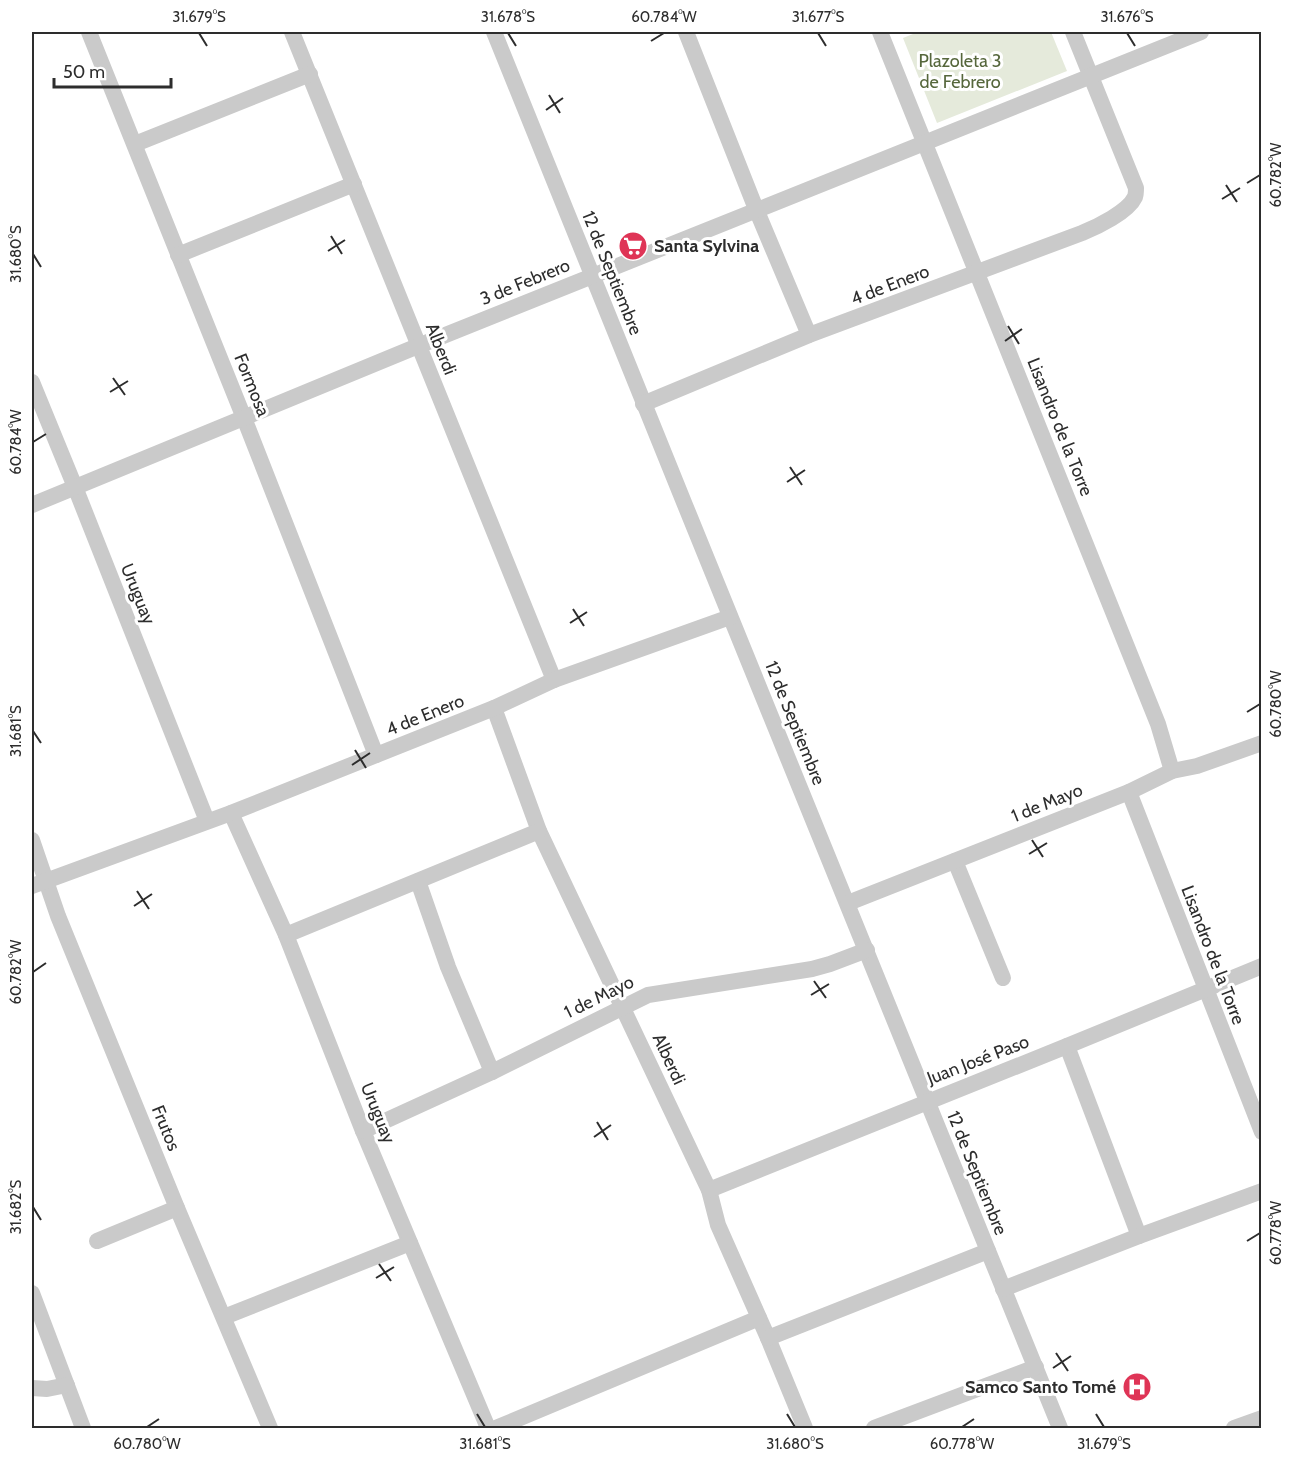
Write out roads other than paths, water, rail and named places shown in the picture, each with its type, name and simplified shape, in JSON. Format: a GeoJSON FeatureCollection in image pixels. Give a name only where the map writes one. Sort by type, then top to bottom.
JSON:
{"type":"FeatureCollection","features":[{"type":"Feature","properties":{"kind":"street","name":"Formosa"},"geometry":{"type":"LineString","coordinates":[[89,32],[376,755]]}},
{"type":"Feature","properties":{"kind":"street","name":"Alberdi"},"geometry":{"type":"LineString","coordinates":[[292,32],[554,680]]}},
{"type":"Feature","properties":{"kind":"street","name":"12 de Septiembre"},"geometry":{"type":"LineString","coordinates":[[494,32],[1060,1428]]}},
{"type":"Feature","properties":{"kind":"street"},"geometry":{"type":"LineString","coordinates":[[686,32],[809,335]]}},
{"type":"Feature","properties":{"kind":"street","name":"Lisandro de la Torre"},"geometry":{"type":"LineString","coordinates":[[880,32],[1158,724],[1172,771]]}},
{"type":"Feature","properties":{"kind":"street"},"geometry":{"type":"LineString","coordinates":[[1073,32],[1091,75]]}},
{"type":"Feature","properties":{"kind":"street","name":"3 de Febrero"},"geometry":{"type":"LineString","coordinates":[[32,505],[756,209],[1202,32]]}},
{"type":"Feature","properties":{"kind":"street"},"geometry":{"type":"LineString","coordinates":[[135,144],[310,74]]}},
{"type":"Feature","properties":{"kind":"street","name":"4 de Enero"},"geometry":{"type":"LineString","coordinates":[[643,404],[809,335],[1095,228],[1118,214],[1131,204],[1136,196],[1136,188],[1091,75]]}},
{"type":"Feature","properties":{"kind":"street"},"geometry":{"type":"LineString","coordinates":[[178,255],[354,184]]}},
{"type":"Feature","properties":{"kind":"street","name":"Uruguay"},"geometry":{"type":"LineString","coordinates":[[32,382],[207,821]]}},
{"type":"Feature","properties":{"kind":"street","name":"4 de Enero"},"geometry":{"type":"LineString","coordinates":[[38,883],[231,813],[494,708],[554,680],[730,617]]}},
{"type":"Feature","properties":{"kind":"street","name":"Alberdi"},"geometry":{"type":"LineString","coordinates":[[494,708],[539,831],[709,1190],[718,1225],[805,1428]]}},
{"type":"Feature","properties":{"kind":"street","name":"1 de Mayo"},"geometry":{"type":"LineString","coordinates":[[848,903],[1129,792],[1172,771],[1197,766],[1262,743]]}},
{"type":"Feature","properties":{"kind":"street","name":"Lisandro de la Torre"},"geometry":{"type":"LineString","coordinates":[[1129,792],[1262,1132]]}},
{"type":"Feature","properties":{"kind":"street","name":"Uruguay"},"geometry":{"type":"LineString","coordinates":[[231,813],[286,935],[363,1131],[488,1428]]}},
{"type":"Feature","properties":{"kind":"street"},"geometry":{"type":"LineString","coordinates":[[286,935],[539,831]]}},
{"type":"Feature","properties":{"kind":"street","name":"Frutos"},"geometry":{"type":"LineString","coordinates":[[32,840],[38,883],[58,916],[270,1428]]}},
{"type":"Feature","properties":{"kind":"street"},"geometry":{"type":"LineString","coordinates":[[955,861],[1003,978]]}},
{"type":"Feature","properties":{"kind":"street"},"geometry":{"type":"LineString","coordinates":[[418,881],[448,967],[492,1072]]}},
{"type":"Feature","properties":{"kind":"street","name":"1 de Mayo"},"geometry":{"type":"LineString","coordinates":[[363,1131],[492,1072],[648,995],[812,969],[867,950]]}},
{"type":"Feature","properties":{"kind":"street","name":"Juan José Paso"},"geometry":{"type":"LineString","coordinates":[[709,1190],[1262,966]]}},
{"type":"Feature","properties":{"kind":"street"},"geometry":{"type":"LineString","coordinates":[[1067,1046],[1139,1236]]}},
{"type":"Feature","properties":{"kind":"street"},"geometry":{"type":"LineString","coordinates":[[1004,1289],[1262,1191]]}},
{"type":"Feature","properties":{"kind":"street"},"geometry":{"type":"LineString","coordinates":[[97,1241],[177,1208]]}},
{"type":"Feature","properties":{"kind":"street"},"geometry":{"type":"LineString","coordinates":[[224,1317],[410,1243]]}},
{"type":"Feature","properties":{"kind":"street"},"geometry":{"type":"LineString","coordinates":[[768,1338],[988,1251]]}},
{"type":"Feature","properties":{"kind":"street"},"geometry":{"type":"LineString","coordinates":[[32,1293],[83,1428]]}},
{"type":"Feature","properties":{"kind":"street"},"geometry":{"type":"LineString","coordinates":[[496,1428],[759,1318]]}},
{"type":"Feature","properties":{"kind":"street"},"geometry":{"type":"LineString","coordinates":[[874,1428],[1036,1367]]}},
{"type":"Feature","properties":{"kind":"street"},"geometry":{"type":"LineString","coordinates":[[32,1388],[46,1389],[67,1385]]}},
{"type":"Feature","properties":{"kind":"street"},"geometry":{"type":"LineString","coordinates":[[1234,1428],[1262,1418]]}},
{"type":"Feature","properties":{"kind":"place","name":"Santa Sylvina"},"geometry":{"type":"Point","coordinates":[633,246]}},
{"type":"Feature","properties":{"kind":"place","name":"Samco Santo Tomé"},"geometry":{"type":"Point","coordinates":[1137,1387]}},
{"type":"Feature","properties":{"kind":"park label","name":"Plazoleta 3 de Febrero"},"geometry":{"type":"Point","coordinates":[960,71]}}]}
